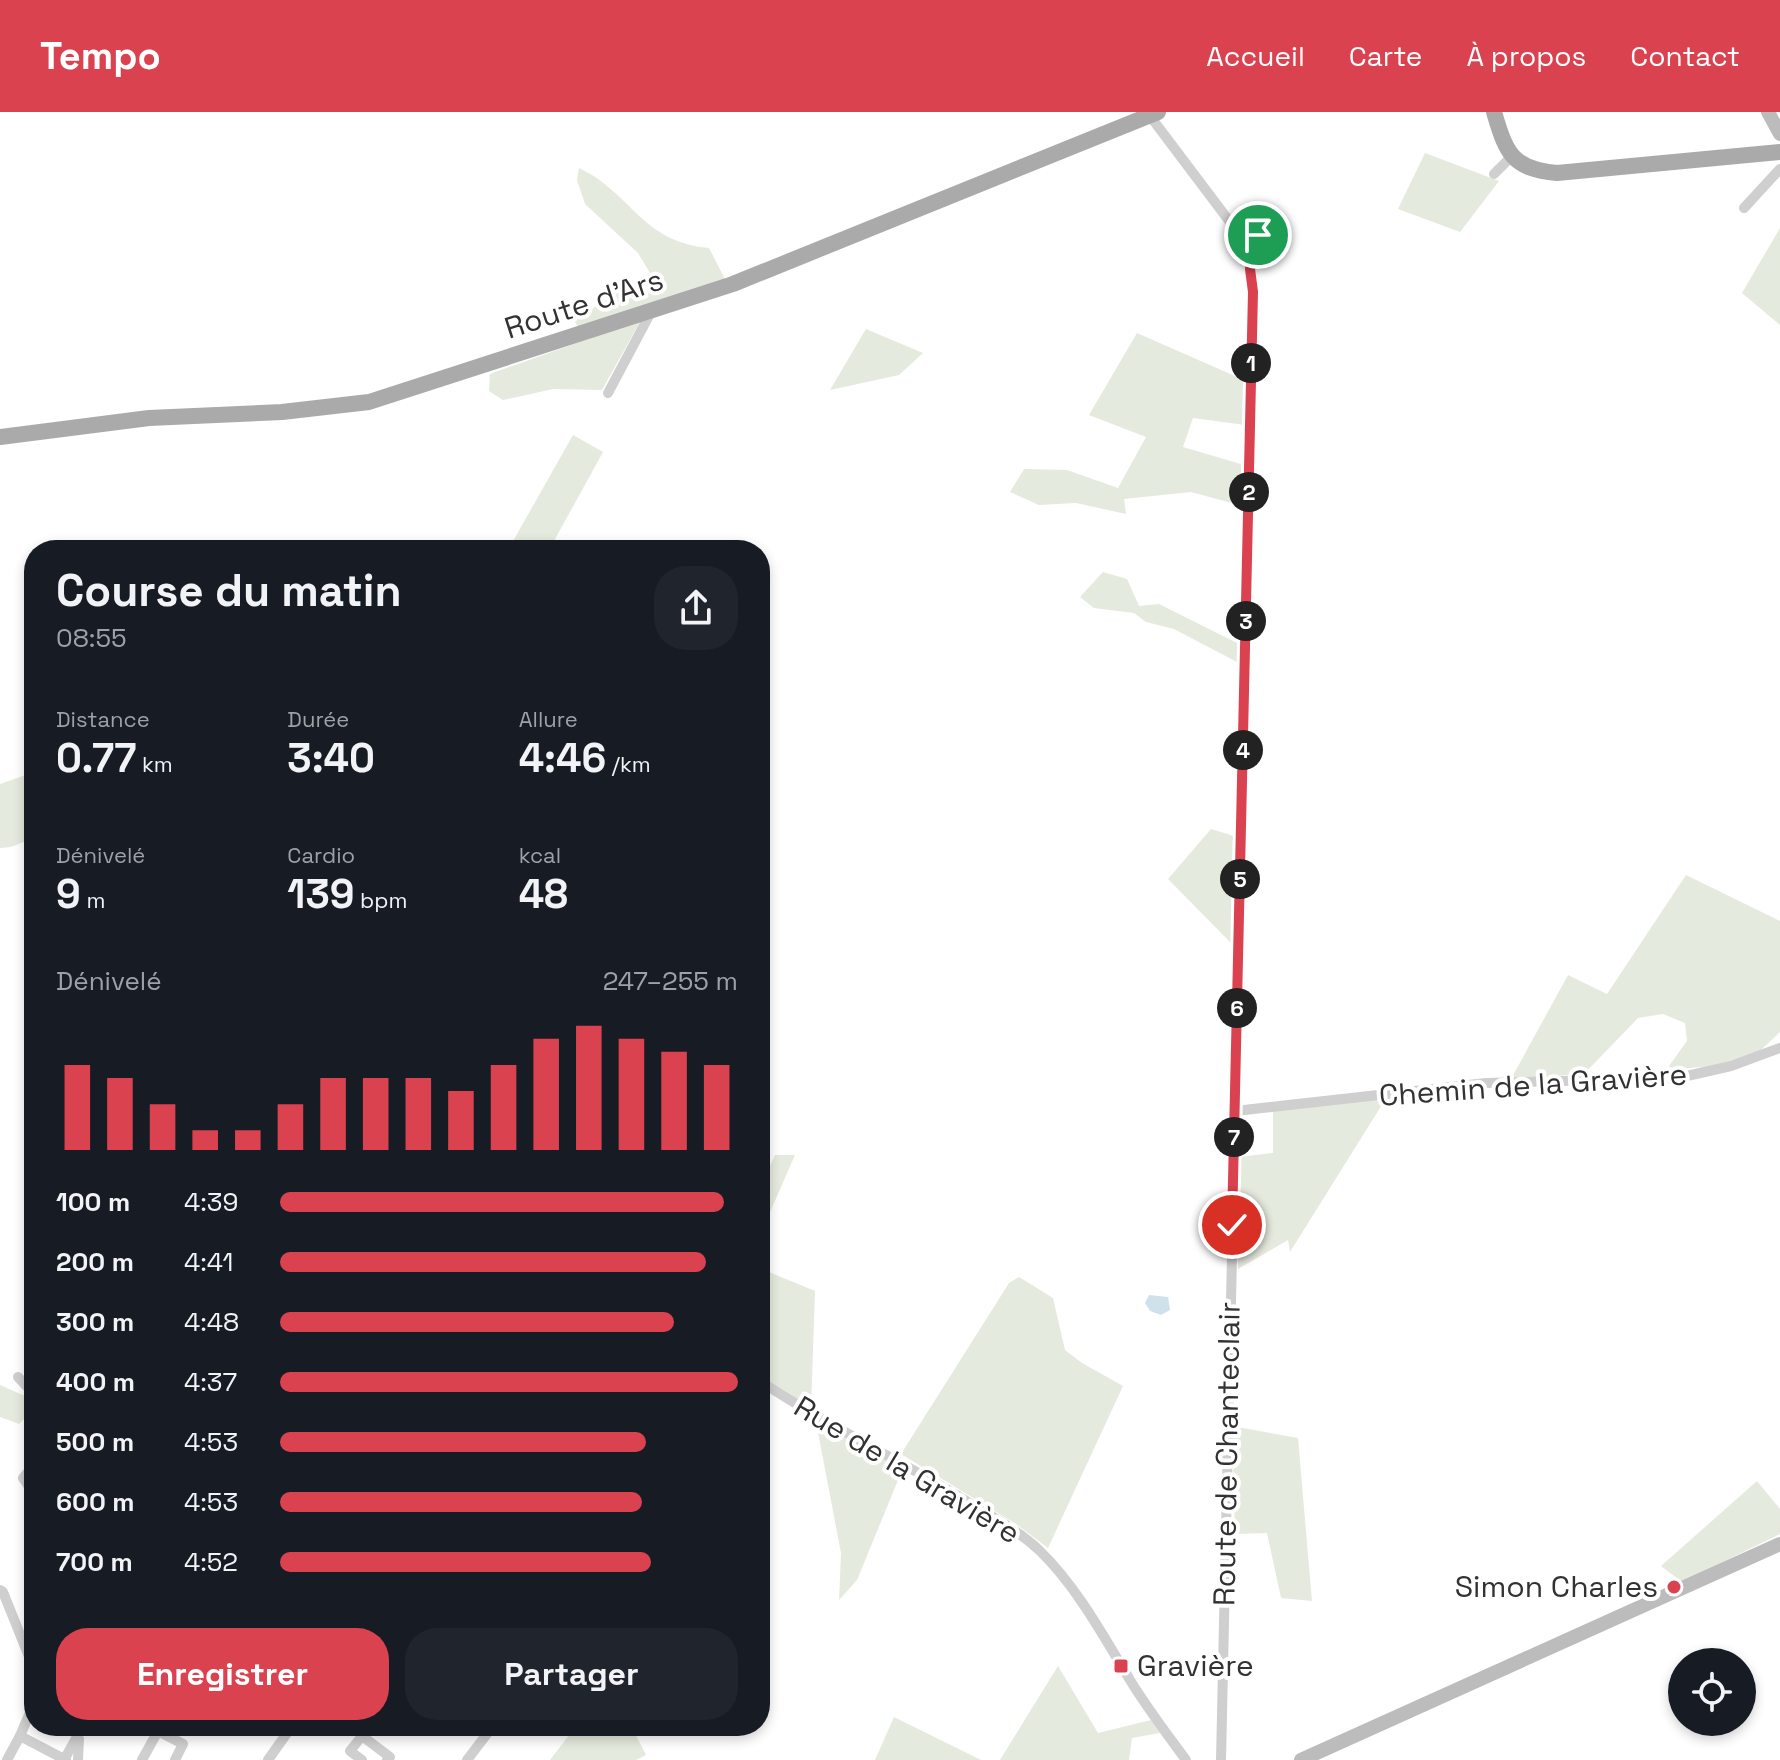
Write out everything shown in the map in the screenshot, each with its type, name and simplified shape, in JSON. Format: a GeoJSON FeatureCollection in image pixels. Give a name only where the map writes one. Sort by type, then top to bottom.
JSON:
{"type":"FeatureCollection","features":[{"type":"Feature","properties":{"kind":"main road"},"geometry":{"type":"LineString","coordinates":[[1494,112],[1503,143],[1511,157],[1538,172],[1557,173],[1780,152]]}},
{"type":"Feature","properties":{"kind":"main road","name":"Route d'Ars"},"geometry":{"type":"LineString","coordinates":[[0,437],[149,418],[352,406],[733,284],[1152,114]]}},
{"type":"Feature","properties":{"kind":"street"},"geometry":{"type":"LineString","coordinates":[[1768,112],[1780,134]]}},
{"type":"Feature","properties":{"kind":"street"},"geometry":{"type":"LineString","coordinates":[[1152,114],[1239,234],[1250,269]]}},
{"type":"Feature","properties":{"kind":"street"},"geometry":{"type":"LineString","coordinates":[[1494,174],[1511,157]]}},
{"type":"Feature","properties":{"kind":"street"},"geometry":{"type":"LineString","coordinates":[[1744,208],[1780,169]]}},
{"type":"Feature","properties":{"kind":"street"},"geometry":{"type":"LineString","coordinates":[[1250,269],[1258,235]]}},
{"type":"Feature","properties":{"kind":"street","name":"Route de Chanteclair"},"geometry":{"type":"LineString","coordinates":[[1221,1760],[1253,308],[1250,269]]}},
{"type":"Feature","properties":{"kind":"street"},"geometry":{"type":"LineString","coordinates":[[608,393],[651,312]]}},
{"type":"Feature","properties":{"kind":"street","name":"Chemin de la Gravière"},"geometry":{"type":"LineString","coordinates":[[1235,1106],[1486,1083],[1678,1078],[1731,1066],[1780,1048]]}},
{"type":"Feature","properties":{"kind":"street"},"geometry":{"type":"LineString","coordinates":[[18,1377],[24,1383]]}},
{"type":"Feature","properties":{"kind":"street","name":"Rue de la Gravière"},"geometry":{"type":"LineString","coordinates":[[770,1387],[810,1413],[906,1465],[1012,1529],[1038,1549],[1057,1569],[1090,1616],[1186,1760]]}},
{"type":"Feature","properties":{"kind":"street"},"geometry":{"type":"LineString","coordinates":[[1301,1760],[1780,1544]]}},
{"type":"Feature","properties":{"kind":"street"},"geometry":{"type":"LineString","coordinates":[[0,1590],[24,1644]]}},
{"type":"Feature","properties":{"kind":"street"},"geometry":{"type":"LineString","coordinates":[[7,1760],[24,1727]]}},
{"type":"Feature","properties":{"kind":"street"},"geometry":{"type":"LineString","coordinates":[[20,1736],[65,1760],[78,1736]]}},
{"type":"Feature","properties":{"kind":"street"},"geometry":{"type":"LineString","coordinates":[[78,1760],[82,1736]]}},
{"type":"Feature","properties":{"kind":"street"},"geometry":{"type":"LineString","coordinates":[[142,1760],[155,1736]]}},
{"type":"Feature","properties":{"kind":"street"},"geometry":{"type":"LineString","coordinates":[[168,1736],[183,1744],[175,1760]]}},
{"type":"Feature","properties":{"kind":"street"},"geometry":{"type":"LineString","coordinates":[[268,1760],[285,1736]]}},
{"type":"Feature","properties":{"kind":"street"},"geometry":{"type":"LineString","coordinates":[[362,1760],[350,1751],[362,1736],[390,1757],[387,1760]]}},
{"type":"Feature","properties":{"kind":"street"},"geometry":{"type":"LineString","coordinates":[[467,1760],[485,1736]]}},
{"type":"Feature","properties":{"kind":"shaded area"},"geometry":{"type":"Polygon","coordinates":[[[1425,153],[1499,181],[1460,232],[1398,209],[1425,153]]]}},
{"type":"Feature","properties":{"kind":"shaded area"},"geometry":{"type":"Polygon","coordinates":[[[579,168],[612,190],[652,227],[686,244],[709,248],[726,281],[579,329],[574,320],[650,273],[638,253],[585,204],[577,180],[579,168]]]}},
{"type":"Feature","properties":{"kind":"shaded area"},"geometry":{"type":"Polygon","coordinates":[[[1780,228],[1780,325],[1742,293],[1780,228]]]}},
{"type":"Feature","properties":{"kind":"shaded area"},"geometry":{"type":"Polygon","coordinates":[[[641,320],[602,390],[553,389],[503,400],[489,391],[490,374],[641,320]]]}},
{"type":"Feature","properties":{"kind":"shaded area"},"geometry":{"type":"Polygon","coordinates":[[[866,329],[923,353],[899,375],[830,390],[866,329]]]}},
{"type":"Feature","properties":{"kind":"shaded area"},"geometry":{"type":"Polygon","coordinates":[[[1137,333],[1244,380],[1245,425],[1193,418],[1183,447],[1244,465],[1243,506],[1191,492],[1124,499],[1126,514],[1076,503],[1039,505],[1010,492],[1024,469],[1067,470],[1118,488],[1146,437],[1089,415],[1137,333]]]}},
{"type":"Feature","properties":{"kind":"shaded area"},"geometry":{"type":"Polygon","coordinates":[[[573,435],[603,452],[555,540],[514,540],[573,435]]]}},
{"type":"Feature","properties":{"kind":"shaded area"},"geometry":{"type":"Polygon","coordinates":[[[1103,572],[1127,579],[1139,606],[1159,604],[1239,644],[1237,662],[1174,629],[1146,622],[1134,613],[1094,608],[1080,597],[1103,572]]]}},
{"type":"Feature","properties":{"kind":"shaded area"},"geometry":{"type":"Polygon","coordinates":[[[24,776],[24,842],[0,848],[0,784],[24,776]]]}},
{"type":"Feature","properties":{"kind":"shaded area"},"geometry":{"type":"Polygon","coordinates":[[[1211,829],[1234,836],[1233,945],[1168,879],[1211,829]]]}},
{"type":"Feature","properties":{"kind":"shaded area"},"geometry":{"type":"Polygon","coordinates":[[[1686,875],[1780,921],[1780,1032],[1760,1051],[1714,1066],[1666,1070],[1687,1041],[1685,1023],[1663,1014],[1638,1018],[1584,1074],[1511,1079],[1568,975],[1607,994],[1686,875]]]}},
{"type":"Feature","properties":{"kind":"shaded area"},"geometry":{"type":"Polygon","coordinates":[[[1388,1095],[1290,1252],[1288,1240],[1238,1269],[1239,1157],[1273,1153],[1273,1110],[1388,1095]]]}},
{"type":"Feature","properties":{"kind":"shaded area"},"geometry":{"type":"Polygon","coordinates":[[[775,1155],[795,1155],[770,1212],[770,1166],[775,1155]]]}},
{"type":"Feature","properties":{"kind":"shaded area"},"geometry":{"type":"Polygon","coordinates":[[[770,1272],[815,1291],[811,1408],[770,1381],[770,1272]]]}},
{"type":"Feature","properties":{"kind":"shaded area"},"geometry":{"type":"Polygon","coordinates":[[[1019,1277],[1053,1298],[1065,1350],[1123,1386],[1048,1548],[1016,1524],[901,1454],[1009,1283],[1019,1277]]]}},
{"type":"Feature","properties":{"kind":"shaded area"},"geometry":{"type":"Polygon","coordinates":[[[1149,1295],[1168,1297],[1170,1310],[1161,1315],[1150,1311],[1145,1303],[1149,1295]]]}},
{"type":"Feature","properties":{"kind":"shaded area"},"geometry":{"type":"Polygon","coordinates":[[[0,1385],[24,1396],[24,1419],[19,1424],[0,1417],[0,1385]]]}},
{"type":"Feature","properties":{"kind":"shaded area"},"geometry":{"type":"Polygon","coordinates":[[[816,1422],[903,1468],[857,1580],[839,1600],[841,1553],[816,1422]]]}},
{"type":"Feature","properties":{"kind":"shaded area"},"geometry":{"type":"Polygon","coordinates":[[[1232,1426],[1298,1438],[1312,1601],[1281,1598],[1267,1533],[1235,1534],[1232,1426]]]}},
{"type":"Feature","properties":{"kind":"shaded area"},"geometry":{"type":"Polygon","coordinates":[[[1757,1481],[1780,1509],[1780,1534],[1682,1582],[1661,1566],[1757,1481]]]}},
{"type":"Feature","properties":{"kind":"shaded area"},"geometry":{"type":"Polygon","coordinates":[[[1058,1666],[1098,1733],[1151,1720],[1160,1733],[1132,1738],[1129,1760],[1000,1760],[1058,1666]]]}},
{"type":"Feature","properties":{"kind":"shaded area"},"geometry":{"type":"Polygon","coordinates":[[[894,1717],[981,1760],[875,1760],[894,1717]]]}},
{"type":"Feature","properties":{"kind":"shaded area"},"geometry":{"type":"Polygon","coordinates":[[[568,1736],[636,1736],[646,1755],[636,1760],[550,1760],[568,1736]]]}},
{"type":"Feature","properties":{"kind":"place","name":"Simon Charles"},"geometry":{"type":"Point","coordinates":[1674,1587]}},
{"type":"Feature","properties":{"kind":"place","name":"Gravière"},"geometry":{"type":"Point","coordinates":[1121,1666]}},
{"type":"Feature","properties":{"kind":"route"},"geometry":{"type":"LineString","coordinates":[[1232,1225],[1253,292],[1250,269],[1258,235]]}}]}
